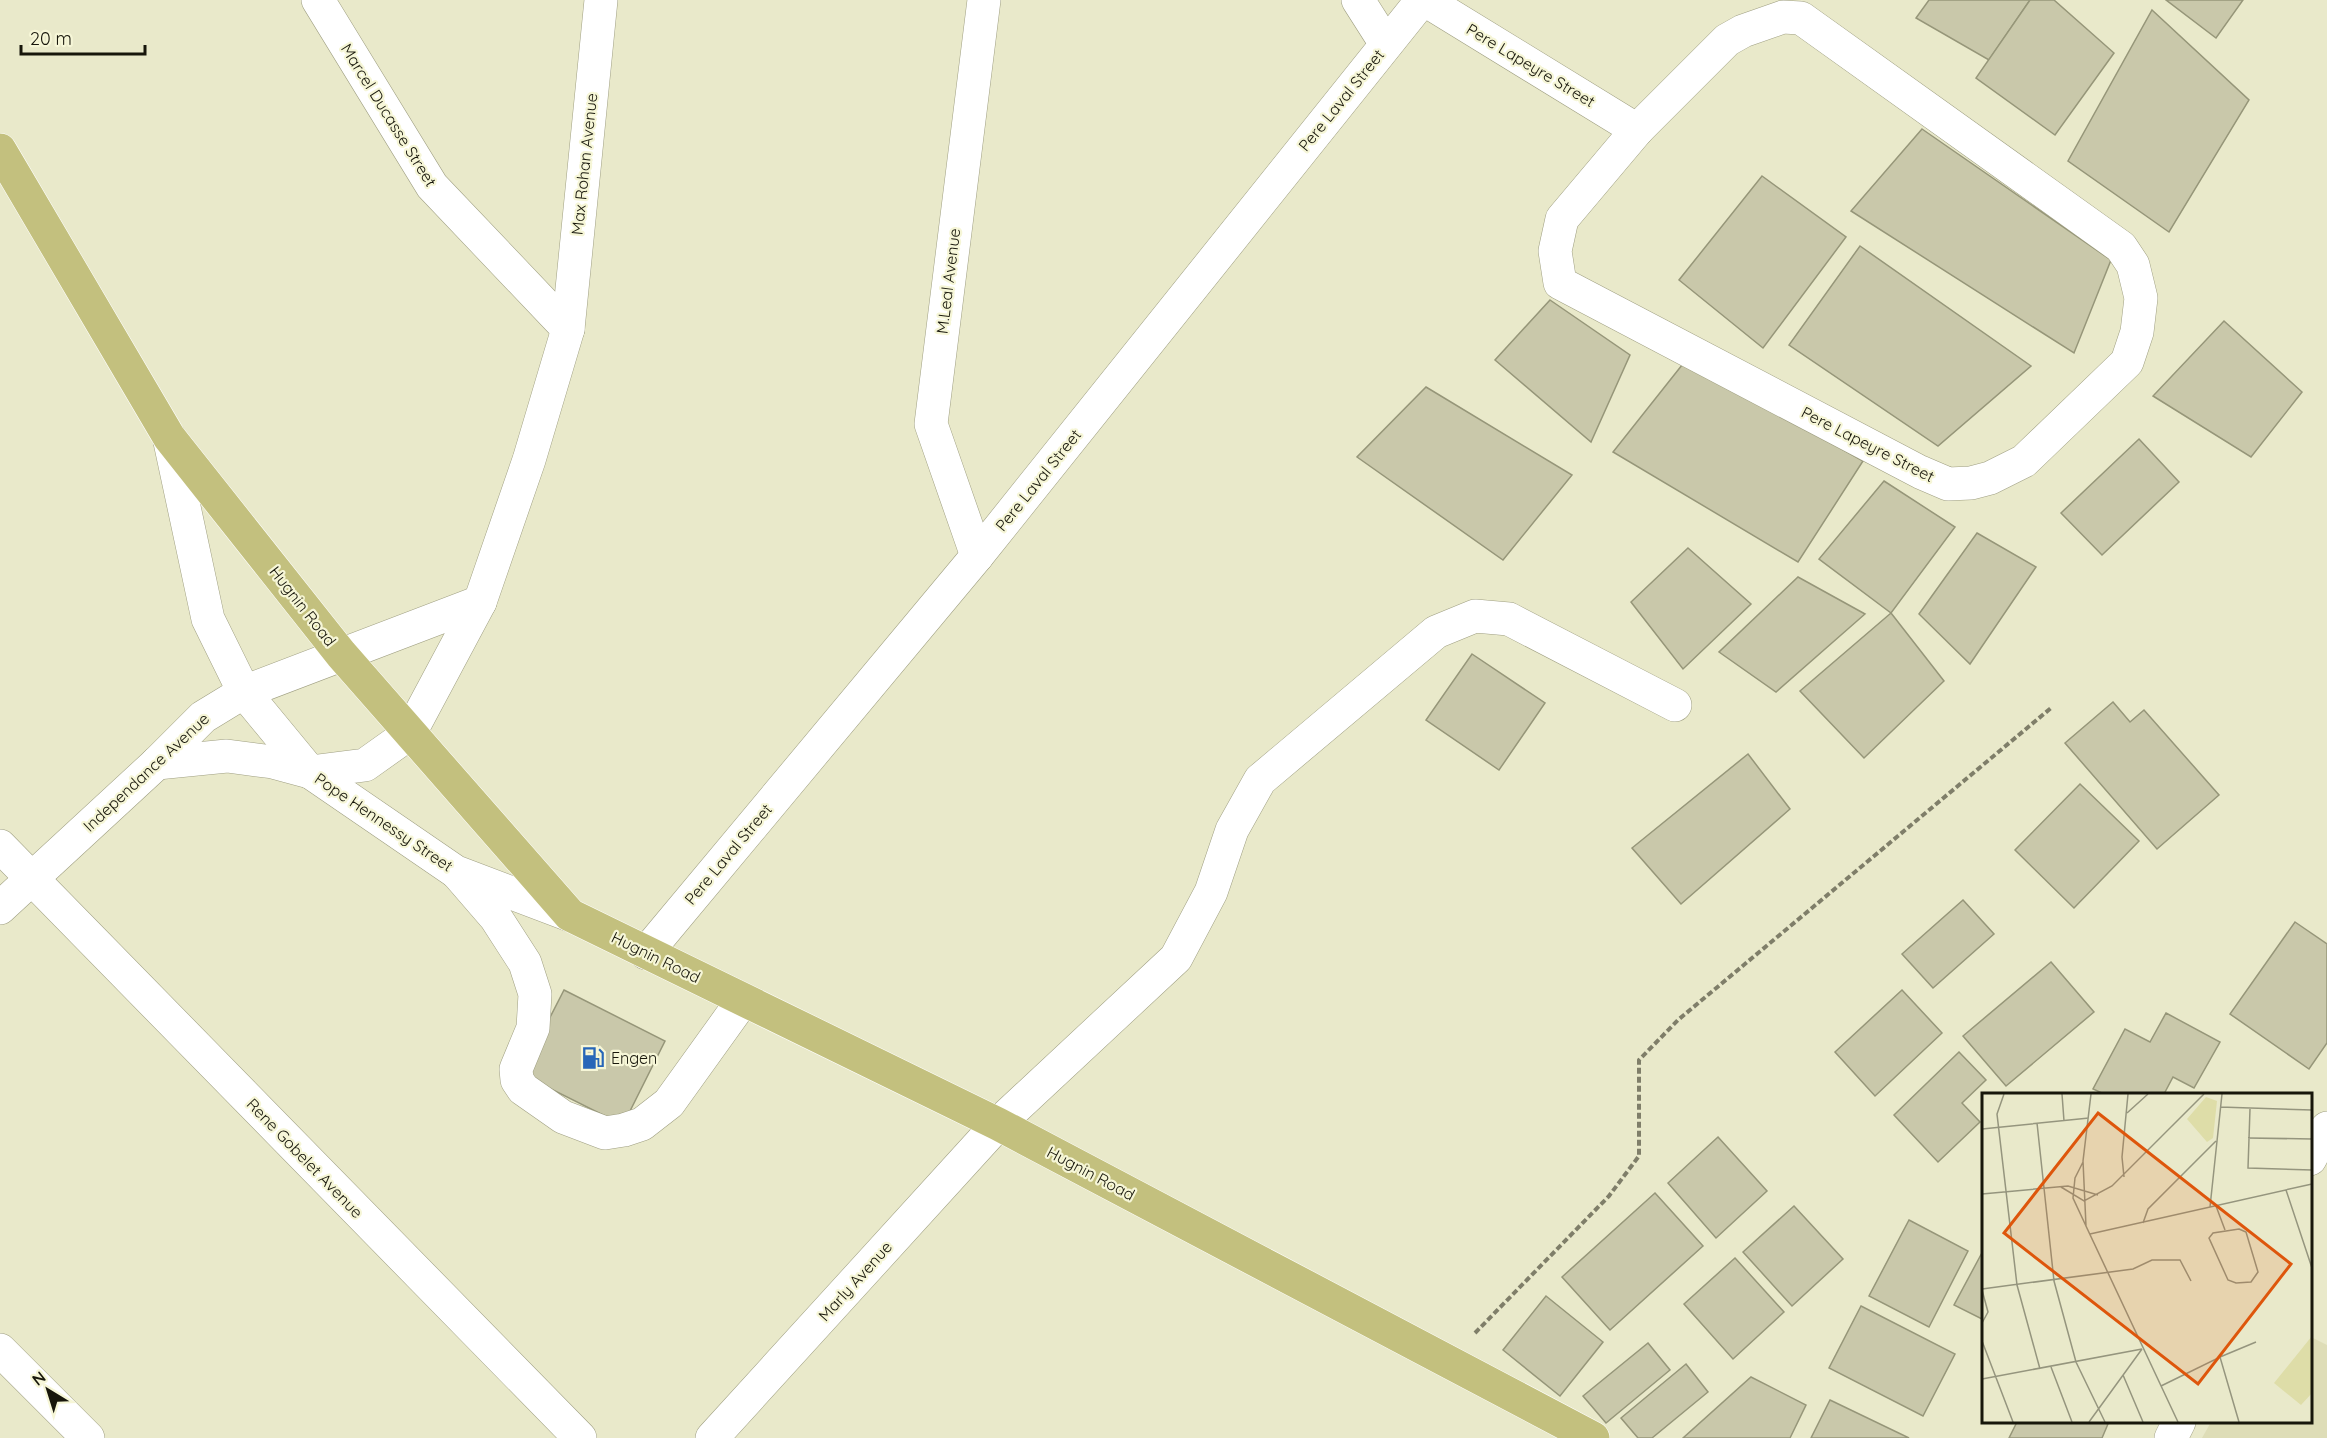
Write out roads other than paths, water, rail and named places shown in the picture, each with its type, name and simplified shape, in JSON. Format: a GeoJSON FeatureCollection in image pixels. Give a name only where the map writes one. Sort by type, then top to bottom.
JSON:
{"type":"FeatureCollection","features":[{"type":"Feature","properties":{"kind":"main road","name":"Hugnin Road"},"geometry":{"type":"LineString","coordinates":[[0,150],[169,437],[341,654],[570,915],[998,1124],[1593,1438]]}},
{"type":"Feature","properties":{"kind":"street","name":"Marcel Ducasse Street"},"geometry":{"type":"LineString","coordinates":[[318,0],[432,186],[568,329]]}},
{"type":"Feature","properties":{"kind":"street","name":"Max Rohan Avenue"},"geometry":{"type":"LineString","coordinates":[[411,734],[480,602],[529,460],[568,329],[601,0]]}},
{"type":"Feature","properties":{"kind":"street","name":"M.Leal Avenue"},"geometry":{"type":"LineString","coordinates":[[977,556],[931,424],[984,0]]}},
{"type":"Feature","properties":{"kind":"street"},"geometry":{"type":"LineString","coordinates":[[1358,0],[1386,44]]}},
{"type":"Feature","properties":{"kind":"street","name":"Pere Laval Street"},"geometry":{"type":"LineString","coordinates":[[646,952],[977,556],[1423,0]]}},
{"type":"Feature","properties":{"kind":"street","name":"Pere Lapeyre Street"},"geometry":{"type":"LineString","coordinates":[[1423,0],[1637,130]]}},
{"type":"Feature","properties":{"kind":"street","name":"Pere Lapeyre Street"},"geometry":{"type":"LineString","coordinates":[[1784,17],[1801,18],[2121,247],[2133,265],[2141,298],[2137,332],[2127,362],[2024,461],[1990,478],[1971,483],[1948,484],[1920,472],[1560,283],[1555,250],[1562,219],[1637,130],[1727,40],[1743,31],[1784,17]]}},
{"type":"Feature","properties":{"kind":"street","name":"Pope Hennessy Street"},"geometry":{"type":"LineString","coordinates":[[169,437],[208,618],[244,692],[310,772],[456,872],[570,915]]}},
{"type":"Feature","properties":{"kind":"street","name":"Independance Avenue"},"geometry":{"type":"LineString","coordinates":[[0,908],[157,763],[202,717],[244,692],[480,602]]}},
{"type":"Feature","properties":{"kind":"street","name":"Marly Avenue"},"geometry":{"type":"LineString","coordinates":[[712,1438],[998,1124],[1176,958],[1211,892],[1232,830],[1260,780],[1436,632],[1475,616],[1509,619],[1675,705]]}},
{"type":"Feature","properties":{"kind":"street"},"geometry":{"type":"LineString","coordinates":[[157,763],[226,756],[273,762],[310,772],[365,765],[411,734]]}},
{"type":"Feature","properties":{"kind":"street","name":"Rene Gobelet Avenue"},"geometry":{"type":"LineString","coordinates":[[0,846],[580,1438]]}},
{"type":"Feature","properties":{"kind":"street"},"geometry":{"type":"LineString","coordinates":[[456,872],[496,918],[525,963],[535,994],[533,1028],[516,1069],[517,1080],[523,1089],[563,1117],[605,1133],[642,1124],[669,1103],[743,1000]]}},
{"type":"Feature","properties":{"kind":"street"},"geometry":{"type":"LineString","coordinates":[[2312,1155],[2327,1128]]}},
{"type":"Feature","properties":{"kind":"street"},"geometry":{"type":"LineString","coordinates":[[0,1350],[88,1438]]}},
{"type":"Feature","properties":{"kind":"street"},"geometry":{"type":"LineString","coordinates":[[2170,1438],[2178,1423]]}},
{"type":"Feature","properties":{"kind":"place","name":"Engen"},"geometry":{"type":"Point","coordinates":[593,1058]}}]}
